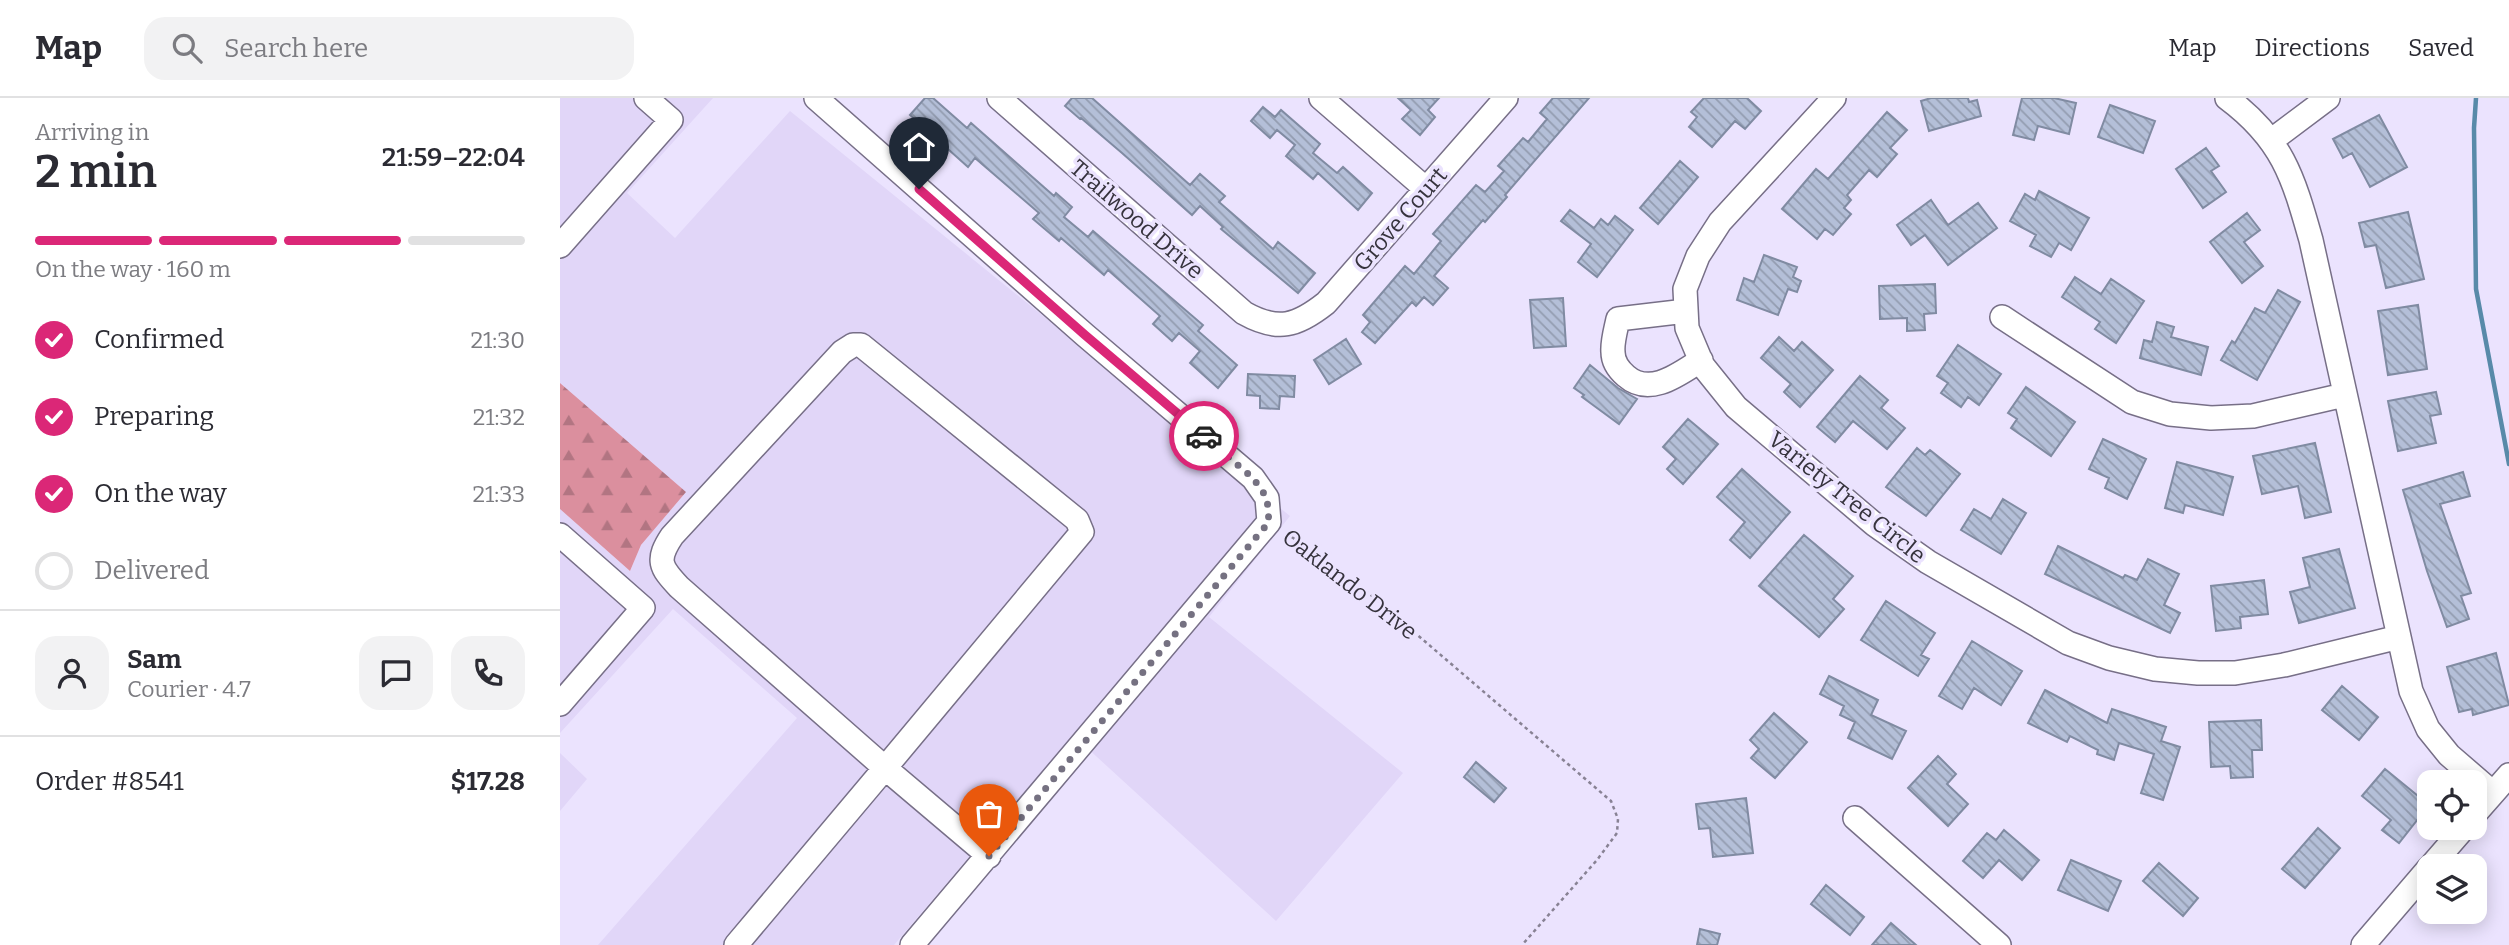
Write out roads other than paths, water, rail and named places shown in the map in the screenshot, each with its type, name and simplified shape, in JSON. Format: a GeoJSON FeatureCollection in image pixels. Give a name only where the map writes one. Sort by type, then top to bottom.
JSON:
{"type":"FeatureCollection","features":[{"type":"Feature","properties":{"kind":"street"},"geometry":{"type":"LineString","coordinates":[[560,246],[671,120],[646,98]]}},
{"type":"Feature","properties":{"kind":"street","name":"Oaklando Drive"},"geometry":{"type":"LineString","coordinates":[[816,98],[1074,326],[1253,478],[1267,498],[1269,522],[989,856]]}},
{"type":"Feature","properties":{"kind":"street","name":"Trailwood Drive"},"geometry":{"type":"LineString","coordinates":[[999,98],[1244,313],[1258,321],[1282,325]]}},
{"type":"Feature","properties":{"kind":"street"},"geometry":{"type":"LineString","coordinates":[[1321,98],[1426,189]]}},
{"type":"Feature","properties":{"kind":"street","name":"Grove Court"},"geometry":{"type":"LineString","coordinates":[[1282,325],[1305,320],[1326,303],[1506,98]]}},
{"type":"Feature","properties":{"kind":"street","name":"Variety Tree Circle"},"geometry":{"type":"LineString","coordinates":[[1834,98],[1720,222],[1698,256],[1685,289],[1687,328],[1701,360],[1736,407],[1874,524],[1928,562],[2068,643],[2109,658],[2155,669],[2235,673],[2284,665],[2399,637]]}},
{"type":"Feature","properties":{"kind":"street"},"geometry":{"type":"LineString","coordinates":[[2227,98],[2246,112],[2272,139],[2296,187],[2311,240],[2411,691],[2428,729],[2449,755],[2493,793]]}},
{"type":"Feature","properties":{"kind":"street"},"geometry":{"type":"LineString","coordinates":[[2272,139],[2328,98]]}},
{"type":"Feature","properties":{"kind":"street"},"geometry":{"type":"LineString","coordinates":[[1686,311],[1618,319],[1613,353],[1618,369],[1631,380],[1655,385],[1701,360]]}},
{"type":"Feature","properties":{"kind":"street"},"geometry":{"type":"LineString","coordinates":[[2002,317],[2132,402],[2170,414],[2211,418],[2253,416],[2344,395]]}},
{"type":"Feature","properties":{"kind":"street"},"geometry":{"type":"LineString","coordinates":[[736,945],[885,768],[1082,532],[1077,520],[861,345],[853,345],[842,352],[672,536],[663,550],[662,562],[664,571],[679,587],[885,768],[989,856],[912,945]]}},
{"type":"Feature","properties":{"kind":"street"},"geometry":{"type":"LineString","coordinates":[[560,534],[643,608],[560,703]]}},
{"type":"Feature","properties":{"kind":"street"},"geometry":{"type":"LineString","coordinates":[[2487,800],[2509,775]]}},
{"type":"Feature","properties":{"kind":"street"},"geometry":{"type":"LineString","coordinates":[[1856,818],[1999,945]]}},
{"type":"Feature","properties":{"kind":"street"},"geometry":{"type":"LineString","coordinates":[[2441,854],[2454,840]]}},
{"type":"Feature","properties":{"kind":"street"},"geometry":{"type":"LineString","coordinates":[[2363,945],[2417,882]]}},
{"type":"Feature","properties":{"kind":"waterway"},"geometry":{"type":"LineString","coordinates":[[2476,98],[2476,289],[2509,464]]}}]}
